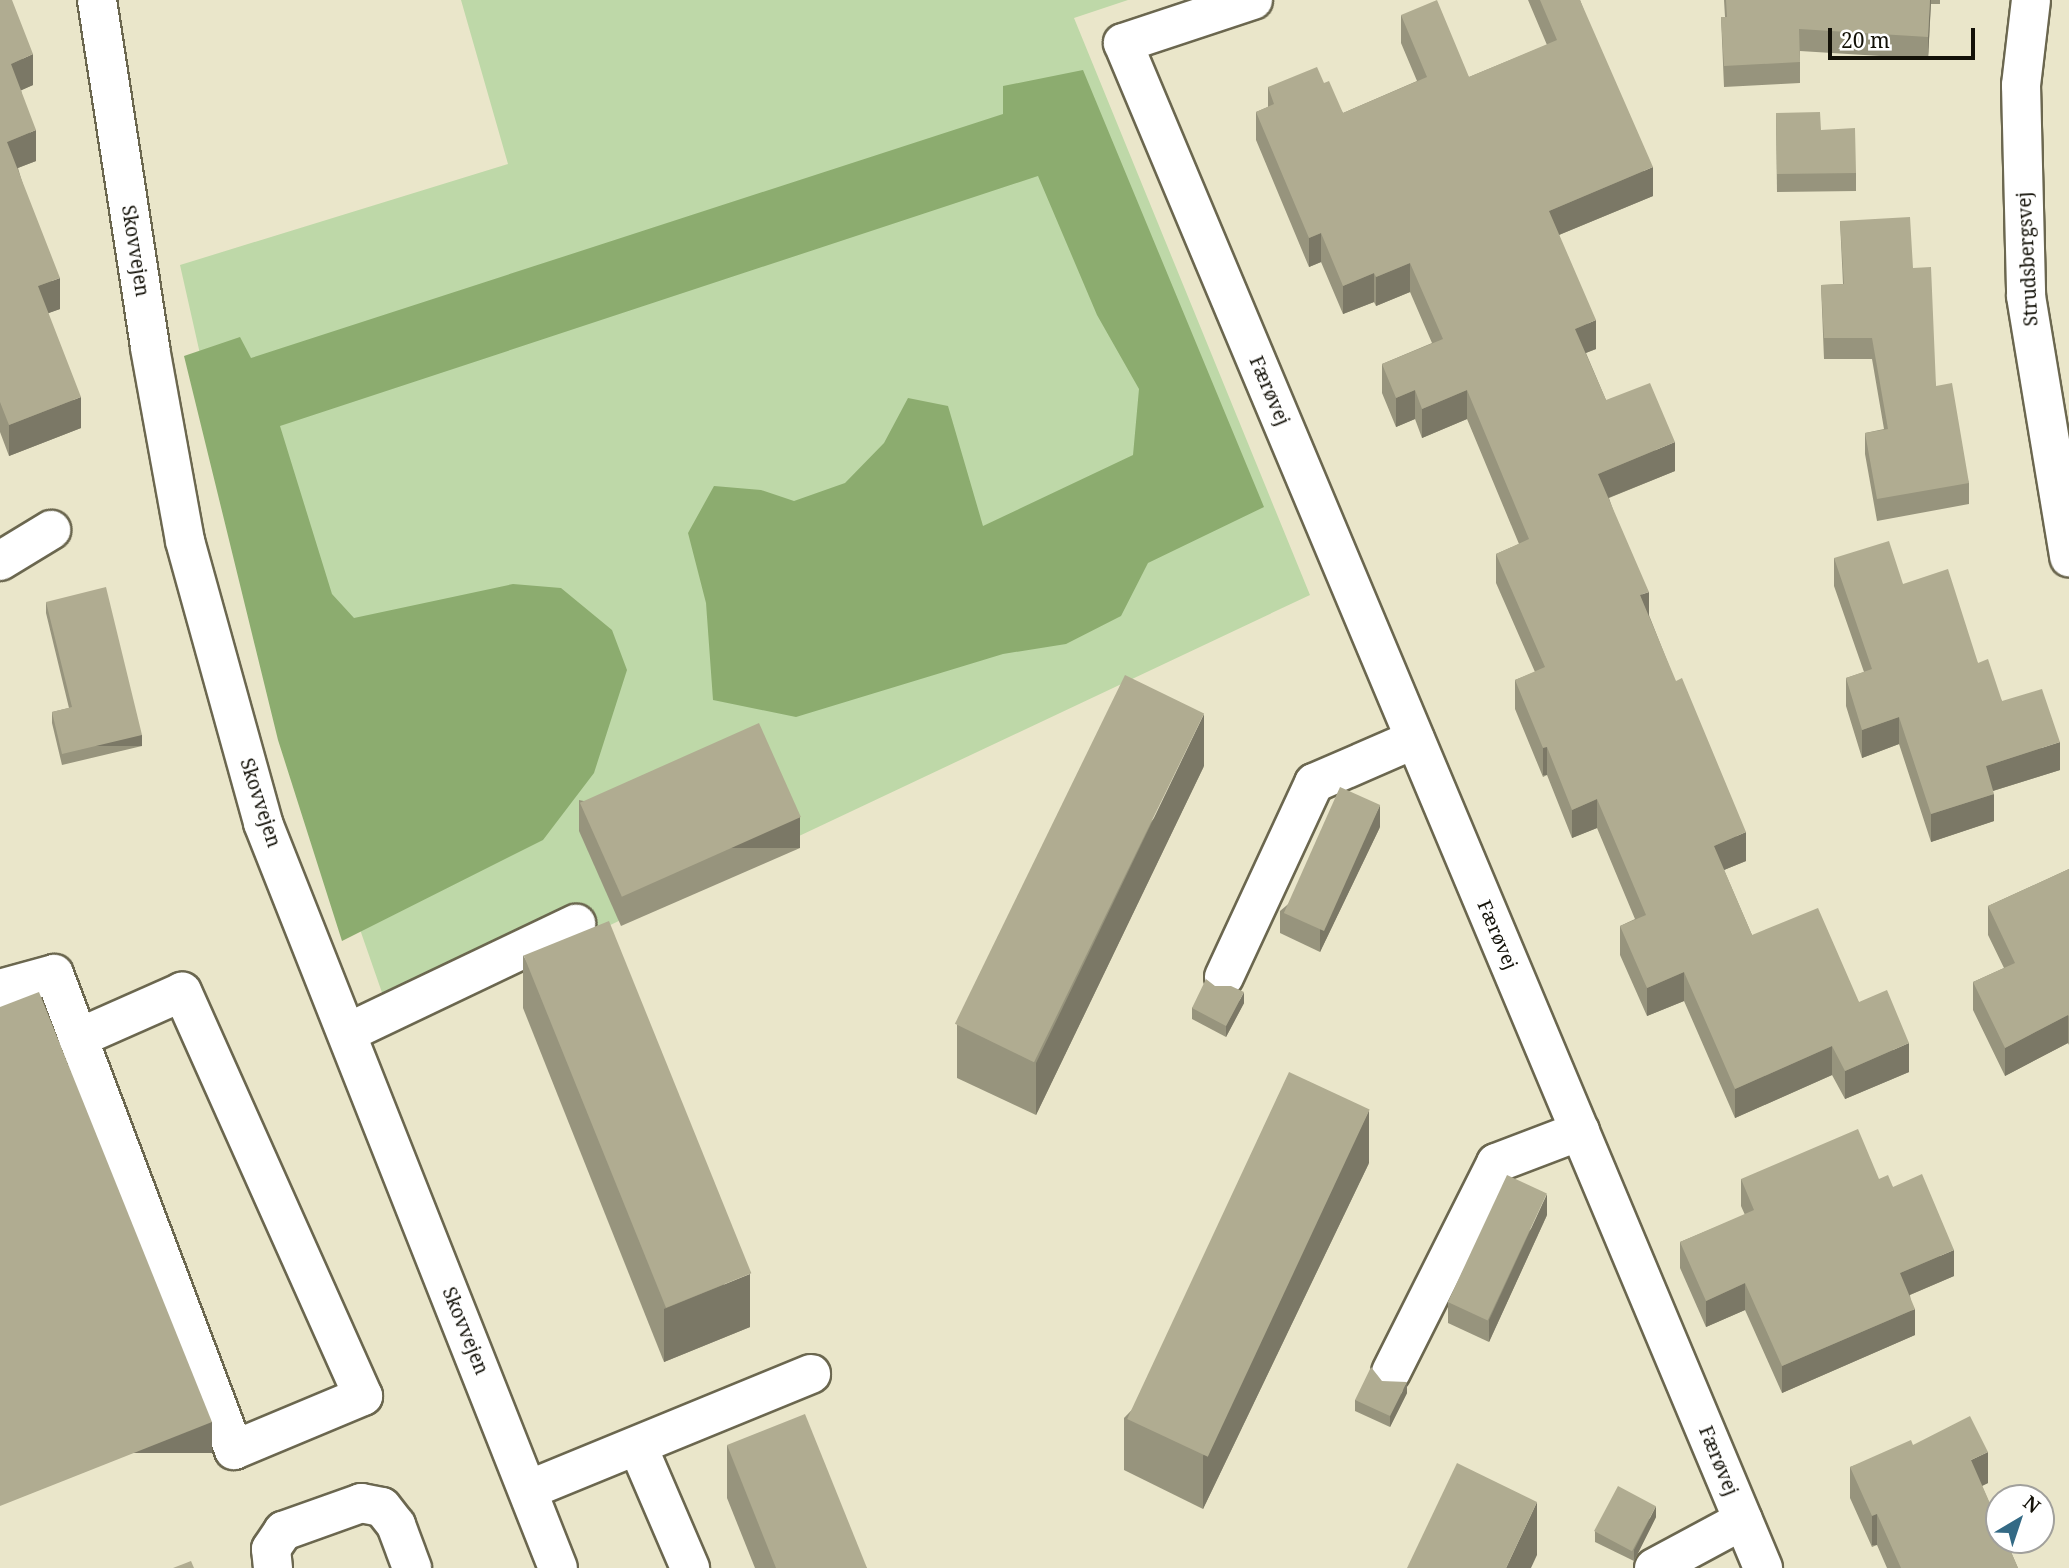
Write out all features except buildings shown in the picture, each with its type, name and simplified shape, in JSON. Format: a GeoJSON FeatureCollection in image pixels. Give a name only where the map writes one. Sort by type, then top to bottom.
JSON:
{"type":"FeatureCollection","features":[{"type":"Feature","properties":{"kind":"street","name":"Skovvejen"},"geometry":{"type":"LineString","coordinates":[[97,0],[150,348],[185,541],[264,824],[558,1568]]}},
{"type":"Feature","properties":{"kind":"street","name":"Færøvej"},"geometry":{"type":"LineString","coordinates":[[1253,0],[1123,43],[1763,1568]]}},
{"type":"Feature","properties":{"kind":"street","name":"Strudsbergsvej"},"geometry":{"type":"LineString","coordinates":[[2031,0],[2021,85],[2026,296],[2069,557]]}},
{"type":"Feature","properties":{"kind":"street"},"geometry":{"type":"LineString","coordinates":[[0,561],[51,530]]}},
{"type":"Feature","properties":{"kind":"street"},"geometry":{"type":"LineString","coordinates":[[1224,977],[1314,783],[1415,739]]}},
{"type":"Feature","properties":{"kind":"street"},"geometry":{"type":"LineString","coordinates":[[347,1033],[576,924]]}},
{"type":"Feature","properties":{"kind":"street"},"geometry":{"type":"LineString","coordinates":[[0,989],[54,974],[78,1038],[234,1450],[363,1396],[182,992],[78,1038]]}},
{"type":"Feature","properties":{"kind":"street"},"geometry":{"type":"LineString","coordinates":[[1391,1372],[1496,1163],[1580,1131]]}},
{"type":"Feature","properties":{"kind":"street"},"geometry":{"type":"LineString","coordinates":[[528,1490],[811,1374]]}},
{"type":"Feature","properties":{"kind":"street"},"geometry":{"type":"LineString","coordinates":[[638,1447],[690,1568]]}},
{"type":"Feature","properties":{"kind":"street"},"geometry":{"type":"LineString","coordinates":[[273,1568],[271,1549],[283,1531],[361,1503],[382,1507],[396,1525],[412,1568]]}},
{"type":"Feature","properties":{"kind":"street","name":"Færøvej"},"geometry":{"type":"LineString","coordinates":[[1654,1568],[1743,1520]]}},
{"type":"Feature","properties":{"kind":"green space"},"geometry":{"type":"Polygon","coordinates":[[[461,0],[1128,0],[1074,18],[1310,595],[394,1027],[274,683],[180,265],[508,164],[461,0]]]}},
{"type":"Feature","properties":{"kind":"green space"},"geometry":{"type":"Polygon","coordinates":[[[1083,70],[1264,507],[1148,563],[1121,616],[1066,644],[1003,654],[796,717],[713,700],[706,603],[688,533],[714,486],[761,490],[794,501],[845,483],[884,443],[908,398],[948,406],[983,526],[1133,455],[1139,389],[1097,315],[1038,176],[280,426],[332,594],[354,618],[513,584],[561,588],[612,630],[627,670],[594,773],[543,840],[342,941],[278,740],[184,356],[240,337],[251,358],[1003,114],[1003,86],[1083,70]]]}}]}
